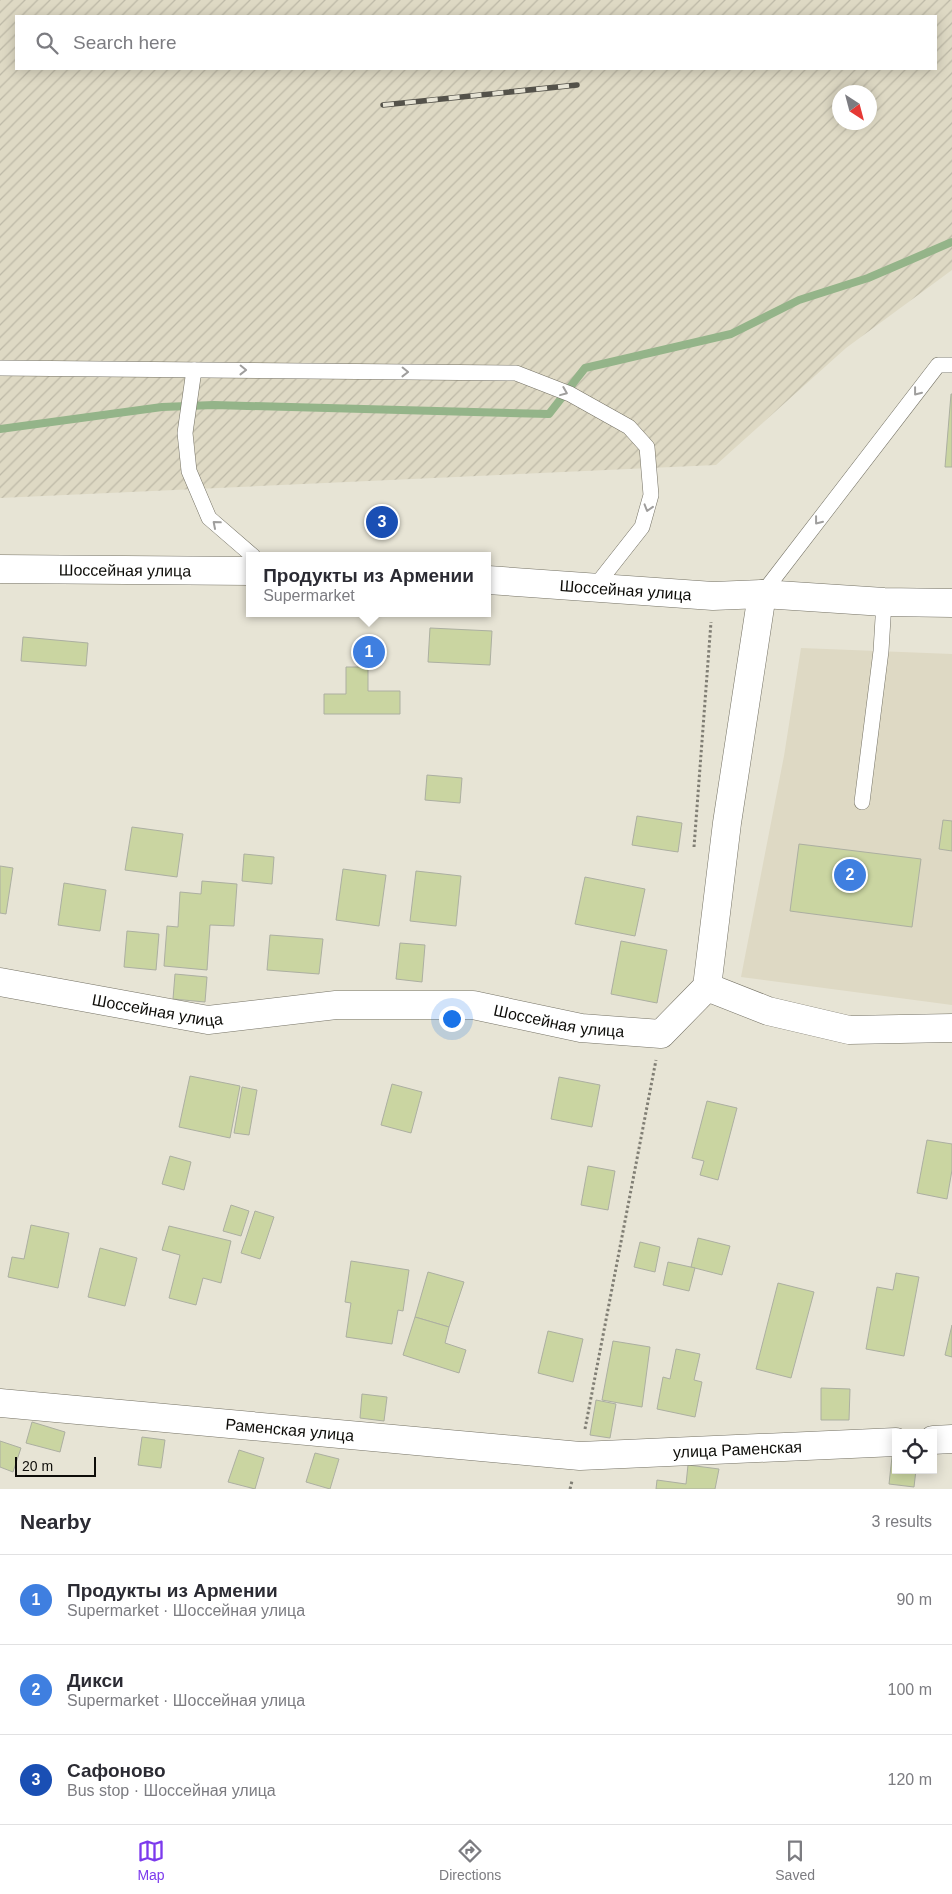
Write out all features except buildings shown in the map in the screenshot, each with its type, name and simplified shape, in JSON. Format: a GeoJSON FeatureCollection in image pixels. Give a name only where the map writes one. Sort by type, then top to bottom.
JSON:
{"type":"FeatureCollection","features":[{"type":"Feature","properties":{"kind":"street","name":"Шоссейная улица"},"geometry":{"type":"LineString","coordinates":[[0,569],[246,571]]}},
{"type":"Feature","properties":{"kind":"street","name":"Шоссейная улица"},"geometry":{"type":"LineString","coordinates":[[491,580],[713,596],[762,594],[884,602],[952,603]]}},
{"type":"Feature","properties":{"kind":"street"},"geometry":{"type":"LineString","coordinates":[[762,594],[727,823],[707,987],[768,1011],[849,1030],[952,1028]]}},
{"type":"Feature","properties":{"kind":"street","name":"Шоссейная улица"},"geometry":{"type":"LineString","coordinates":[[0,982],[208,1020],[336,1005],[474,1006],[581,1028],[661,1034],[707,987]]}},
{"type":"Feature","properties":{"kind":"street","name":"Раменская улица"},"geometry":{"type":"LineString","coordinates":[[0,1403],[580,1456]]}},
{"type":"Feature","properties":{"kind":"street"},"geometry":{"type":"LineString","coordinates":[[937,1440],[952,1439]]}},
{"type":"Feature","properties":{"kind":"street","name":"улица Раменская"},"geometry":{"type":"LineString","coordinates":[[580,1456],[892,1442]]}},
{"type":"Feature","properties":{"kind":"lane"},"geometry":{"type":"LineString","coordinates":[[762,594],[938,365],[952,365]]}},
{"type":"Feature","properties":{"kind":"lane"},"geometry":{"type":"LineString","coordinates":[[0,368],[516,373],[570,394],[630,427],[647,447],[651,495],[642,526],[594,588]]}},
{"type":"Feature","properties":{"kind":"lane"},"geometry":{"type":"LineString","coordinates":[[194,370],[185,433],[189,471],[209,518],[248,552]]}},
{"type":"Feature","properties":{"kind":"lane"},"geometry":{"type":"LineString","coordinates":[[862,802],[881,651],[884,602]]}},
{"type":"Feature","properties":{"kind":"shaded area"},"geometry":{"type":"Polygon","coordinates":[[[0,0],[952,0],[952,270],[846,348],[716,465],[0,498],[0,0]]]}},
{"type":"Feature","properties":{"kind":"shaded area"},"geometry":{"type":"Polygon","coordinates":[[[801,648],[952,654],[952,1005],[741,977],[784,756],[801,648]]]}},
{"type":"Feature","properties":{"kind":"waterway"},"geometry":{"type":"LineString","coordinates":[[0,429],[162,407],[214,405],[549,414],[585,368],[731,334],[799,300],[868,278],[952,242]]}},
{"type":"Feature","properties":{"kind":"railway"},"geometry":{"type":"LineString","coordinates":[[383,105],[577,85]]}},
{"type":"Feature","properties":{"kind":"place","name":"Сафоново"},"geometry":{"type":"Point","coordinates":[382,522]}},
{"type":"Feature","properties":{"kind":"place","name":"Продукты из Армении"},"geometry":{"type":"Point","coordinates":[369,652]}},
{"type":"Feature","properties":{"kind":"place","name":"Дикси"},"geometry":{"type":"Point","coordinates":[850,875]}}]}
